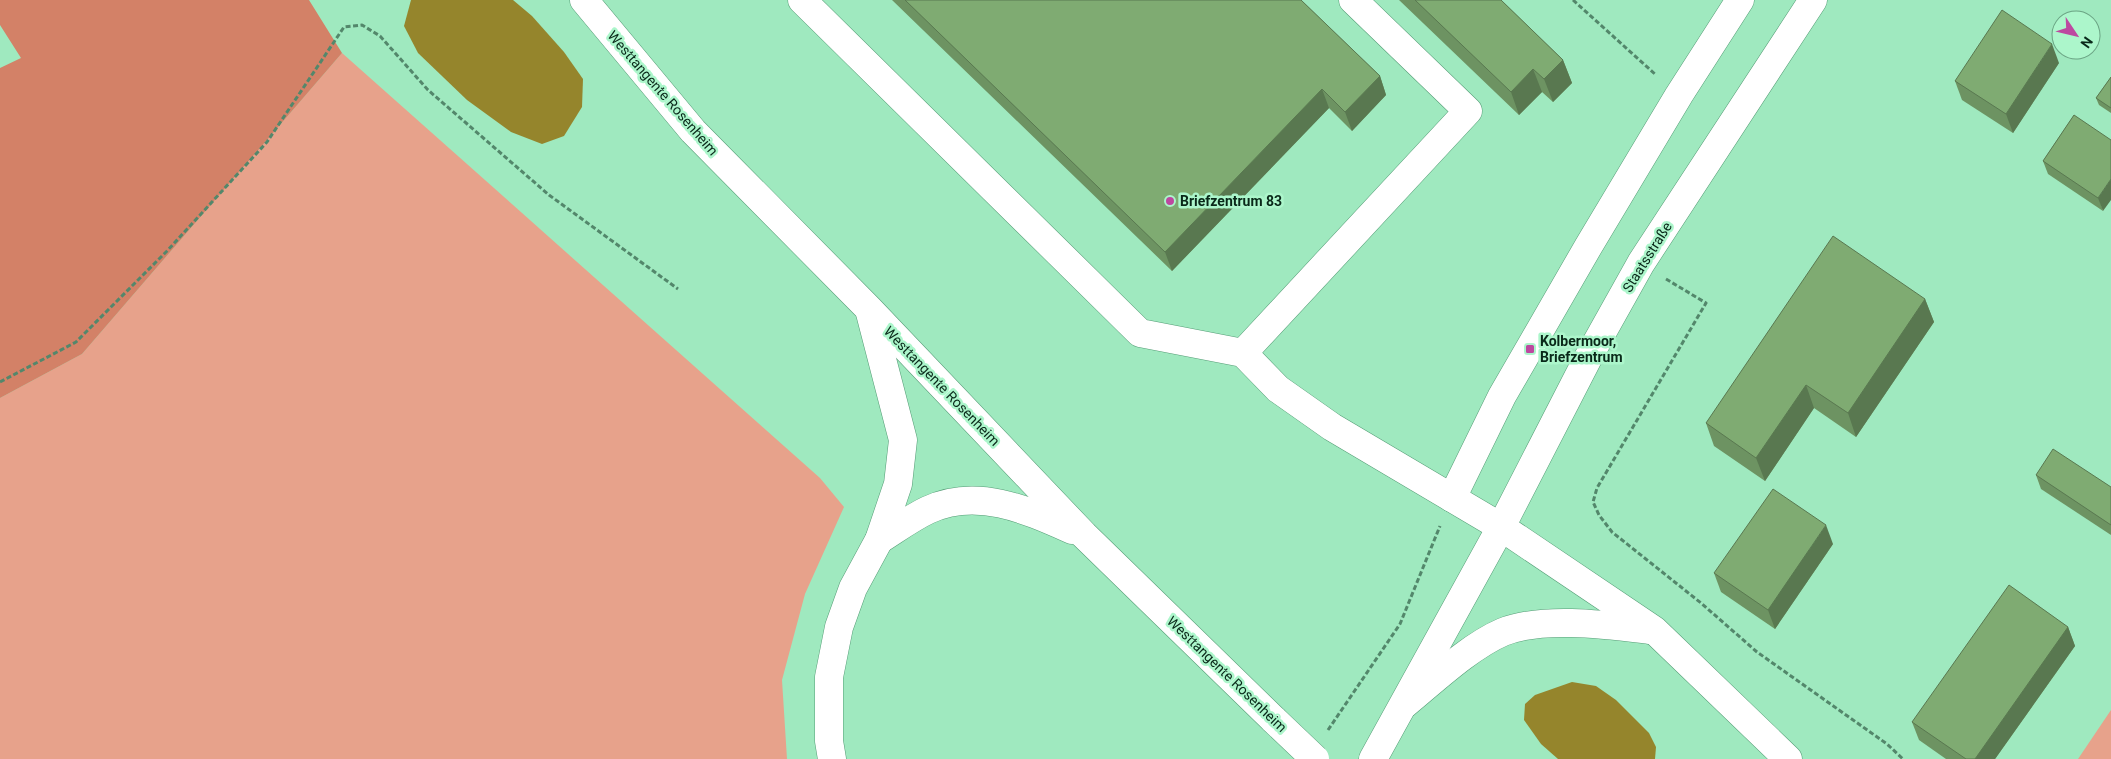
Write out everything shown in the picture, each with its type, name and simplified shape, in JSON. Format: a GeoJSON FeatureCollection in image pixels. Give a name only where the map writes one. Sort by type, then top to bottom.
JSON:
{"type":"FeatureCollection","features":[{"type":"Feature","properties":{"kind":"main road","name":"Westtangente Rosenheim"},"geometry":{"type":"LineString","coordinates":[[584,0],[692,130],[868,309],[1084,535],[1274,720],[1319,748]]}},
{"type":"Feature","properties":{"kind":"main road"},"geometry":{"type":"LineString","coordinates":[[802,0],[1140,333],[1243,353],[1278,389],[1332,427],[1501,527],[1654,630],[1788,759]]}},
{"type":"Feature","properties":{"kind":"main road"},"geometry":{"type":"LineString","coordinates":[[1243,353],[1468,111],[1353,0]]}},
{"type":"Feature","properties":{"kind":"main road"},"geometry":{"type":"LineString","coordinates":[[1452,498],[1502,396],[1679,95],[1740,0]]}},
{"type":"Feature","properties":{"kind":"main road","name":"Staatsstraße"},"geometry":{"type":"LineString","coordinates":[[1373,759],[1501,527],[1589,356],[1641,263],[1813,0]]}},
{"type":"Feature","properties":{"kind":"main road"},"geometry":{"type":"LineString","coordinates":[[832,759],[829,741],[829,678],[839,627],[852,588],[879,540],[898,484],[903,440],[868,309]]}},
{"type":"Feature","properties":{"kind":"main road"},"geometry":{"type":"LineString","coordinates":[[879,540],[929,509],[959,501],[986,500],[1027,510],[1084,535]]}},
{"type":"Feature","properties":{"kind":"main road"},"geometry":{"type":"LineString","coordinates":[[1405,704],[1476,648],[1503,632],[1530,626],[1556,624],[1608,625],[1654,630]]}},
{"type":"Feature","properties":{"kind":"path"},"geometry":{"type":"LineString","coordinates":[[1572,0],[1679,95]]}},
{"type":"Feature","properties":{"kind":"path"},"geometry":{"type":"LineString","coordinates":[[0,382],[76,342],[167,251],[267,142],[344,27],[362,25],[380,36],[428,90],[549,195],[678,289]]}},
{"type":"Feature","properties":{"kind":"path"},"geometry":{"type":"LineString","coordinates":[[1641,263],[1706,303],[1597,488],[1593,502],[1599,515],[1612,532],[1701,603],[1757,652],[1887,744],[1903,759]]}},
{"type":"Feature","properties":{"kind":"path"},"geometry":{"type":"LineString","coordinates":[[1319,748],[1400,624],[1452,498]]}},
{"type":"Feature","properties":{"kind":"shaded area"},"geometry":{"type":"Polygon","coordinates":[[[0,0],[309,0],[342,53],[82,354],[0,398],[0,68],[21,58],[0,25],[0,0]]]}},
{"type":"Feature","properties":{"kind":"shaded area"},"geometry":{"type":"Polygon","coordinates":[[[411,0],[513,0],[532,16],[564,52],[583,79],[582,107],[564,136],[542,144],[511,132],[467,100],[418,53],[404,26],[411,0]]]}},
{"type":"Feature","properties":{"kind":"shaded area"},"geometry":{"type":"Polygon","coordinates":[[[342,53],[820,478],[844,507],[805,594],[782,680],[787,759],[0,759],[0,398],[82,354],[342,53]]]}},
{"type":"Feature","properties":{"kind":"shaded area"},"geometry":{"type":"Polygon","coordinates":[[[1572,682],[1596,686],[1616,700],[1649,733],[1656,747],[1655,759],[1558,759],[1541,744],[1524,720],[1525,704],[1535,695],[1572,682]]]}},
{"type":"Feature","properties":{"kind":"shaded area"},"geometry":{"type":"Polygon","coordinates":[[[2111,710],[2111,759],[2078,759],[2111,710]]]}},
{"type":"Feature","properties":{"kind":"building","name":"Briefzentrum 83"},"geometry":{"type":"Polygon","coordinates":[[[905,0],[1301,0],[1380,76],[1345,112],[1322,89],[1165,252],[905,0]]]}},
{"type":"Feature","properties":{"kind":"building"},"geometry":{"type":"Polygon","coordinates":[[[1415,0],[1501,0],[1563,60],[1544,79],[1533,69],[1511,92],[1415,0]]]}},
{"type":"Feature","properties":{"kind":"building"},"geometry":{"type":"Polygon","coordinates":[[[2002,10],[2051,43],[2006,114],[1955,81],[2002,10]]]}},
{"type":"Feature","properties":{"kind":"building"},"geometry":{"type":"Polygon","coordinates":[[[2111,77],[2111,108],[2096,98],[2111,77]]]}},
{"type":"Feature","properties":{"kind":"building"},"geometry":{"type":"Polygon","coordinates":[[[2074,115],[2111,140],[2111,179],[2098,198],[2043,161],[2074,115]]]}},
{"type":"Feature","properties":{"kind":"building"},"geometry":{"type":"Polygon","coordinates":[[[1833,236],[1925,299],[1848,413],[1806,385],[1756,458],[1706,423],[1833,236]]]}},
{"type":"Feature","properties":{"kind":"building"},"geometry":{"type":"Polygon","coordinates":[[[2053,449],[2111,487],[2111,525],[2036,475],[2053,449]]]}},
{"type":"Feature","properties":{"kind":"building"},"geometry":{"type":"Polygon","coordinates":[[[1773,489],[1826,525],[1768,610],[1714,573],[1773,489]]]}},
{"type":"Feature","properties":{"kind":"building"},"geometry":{"type":"Polygon","coordinates":[[[2009,585],[2068,627],[1975,759],[1966,759],[1912,722],[2009,585]]]}},
{"type":"Feature","properties":{"kind":"place","name":"Briefzentrum 83"},"geometry":{"type":"Point","coordinates":[1170,201]}},
{"type":"Feature","properties":{"kind":"place","name":"Kolbermoor, Briefzentrum"},"geometry":{"type":"Point","coordinates":[1530,349]}}]}
